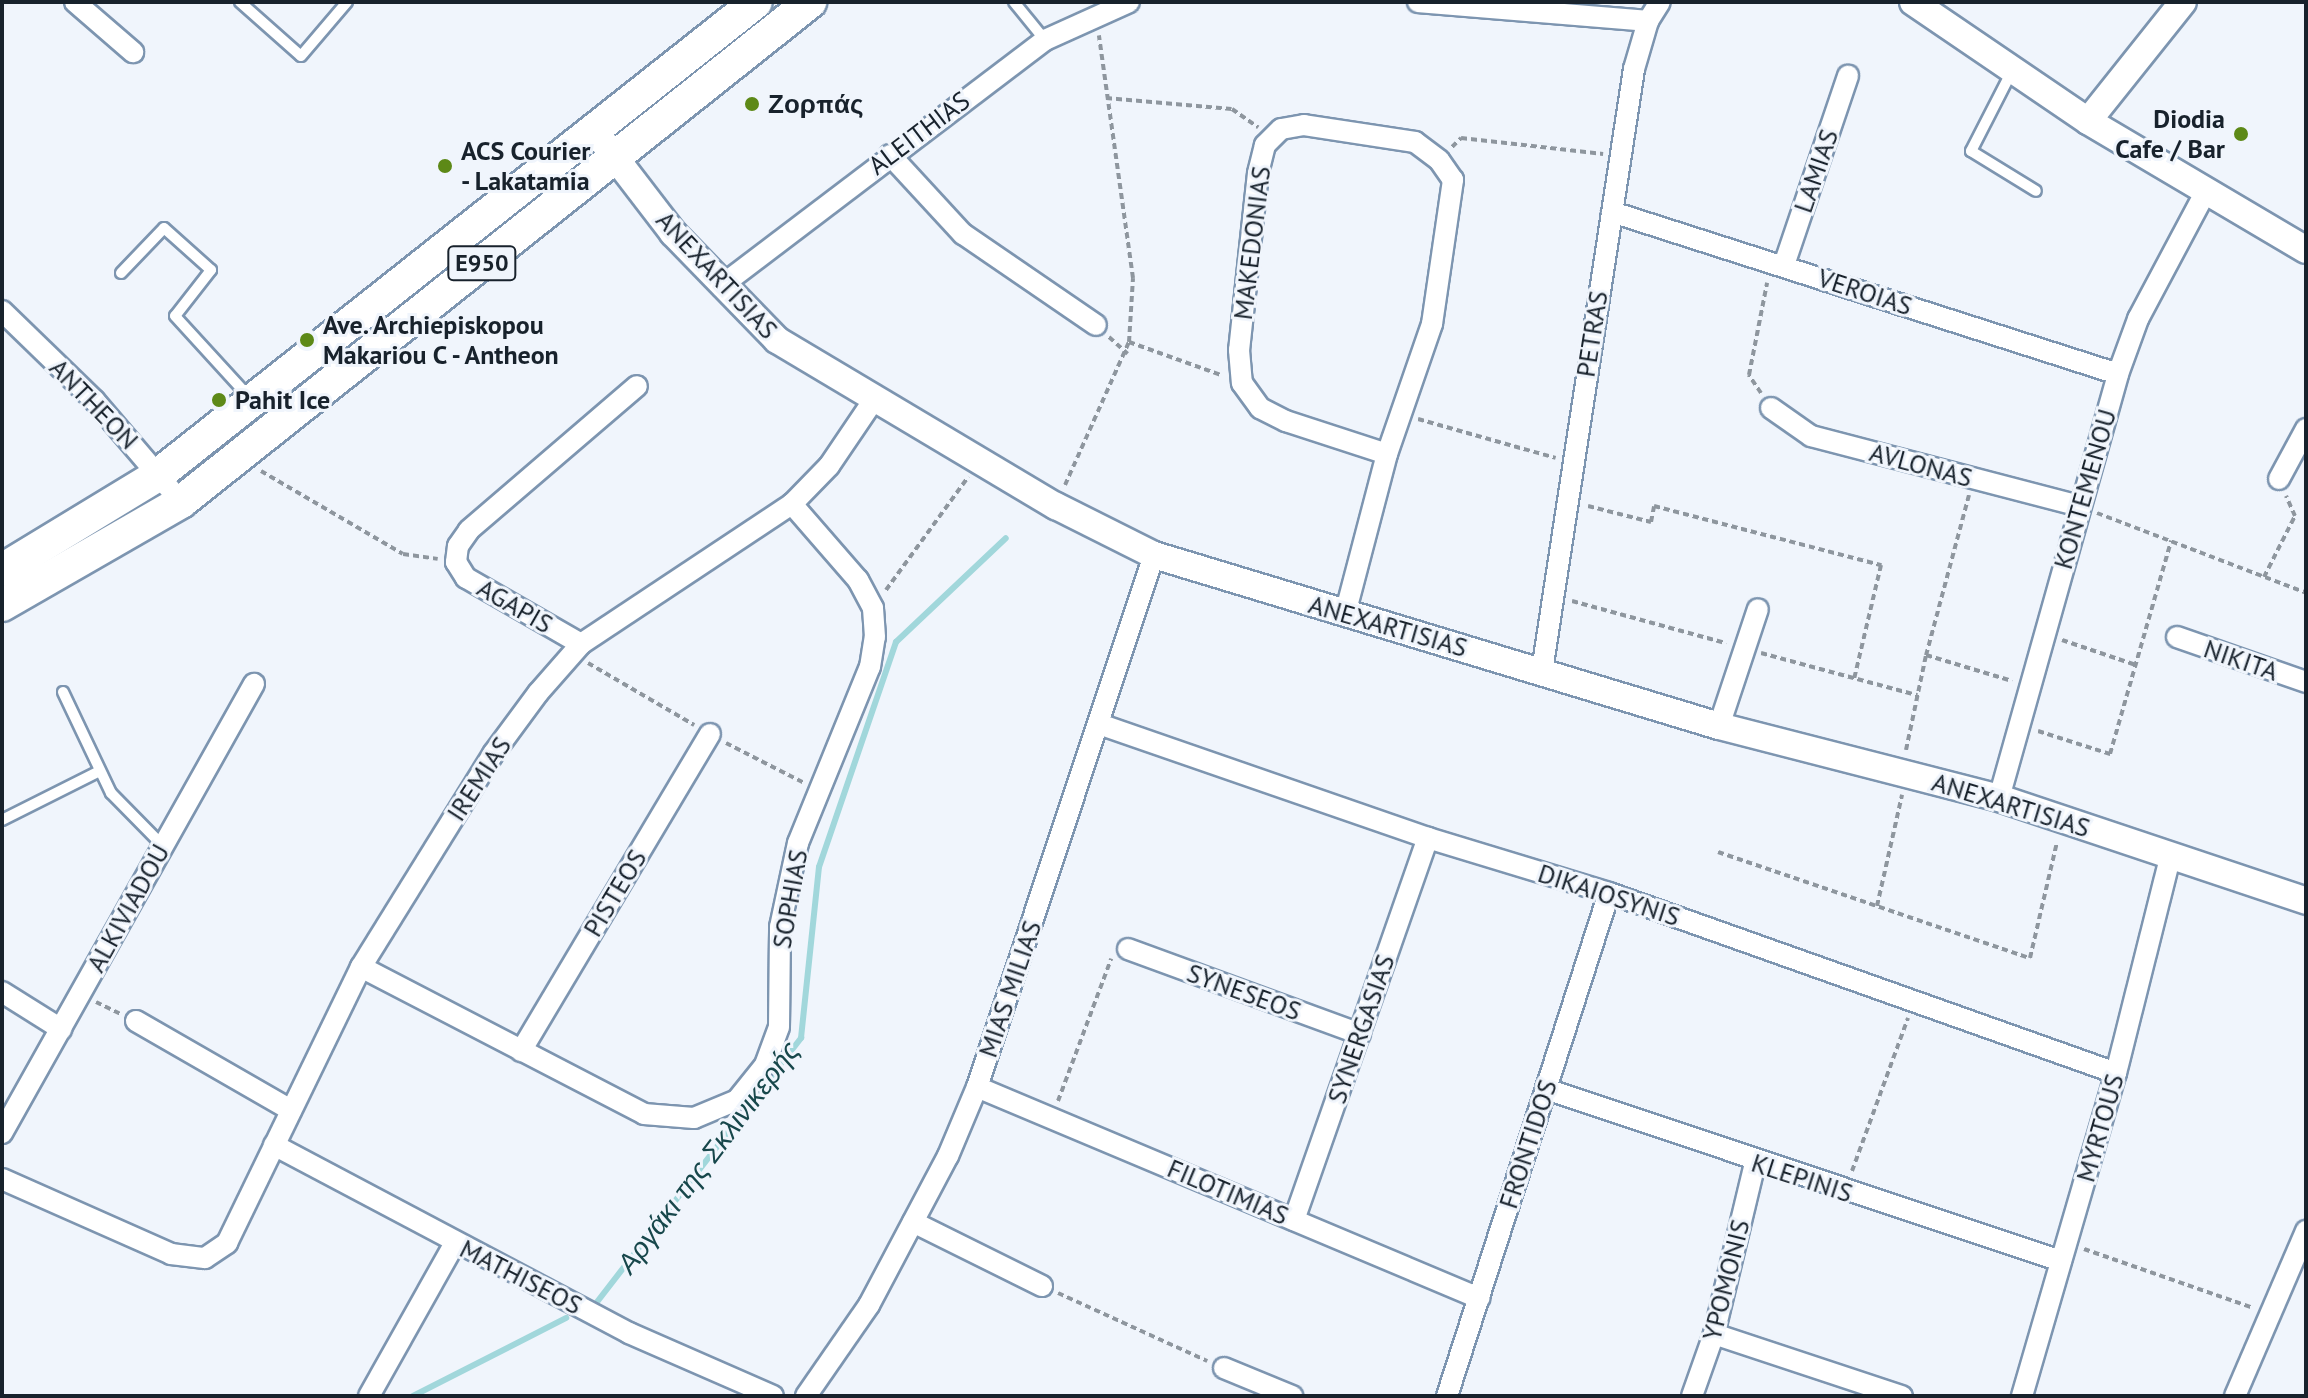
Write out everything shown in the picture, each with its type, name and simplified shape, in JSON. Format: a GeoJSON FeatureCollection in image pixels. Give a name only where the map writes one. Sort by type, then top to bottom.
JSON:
{"type":"FeatureCollection","features":[{"type":"Feature","properties":{"kind":"main road","name":"E950"},"geometry":{"type":"LineString","coordinates":[[2,570],[158,475],[756,2]]}},
{"type":"Feature","properties":{"kind":"main road","name":"E950"},"geometry":{"type":"LineString","coordinates":[[2,605],[181,502],[810,2]]}},
{"type":"Feature","properties":{"kind":"street"},"geometry":{"type":"LineString","coordinates":[[75,2],[133,52]]}},
{"type":"Feature","properties":{"kind":"street","name":"ALEITHIAS"},"geometry":{"type":"LineString","coordinates":[[721,286],[1045,40],[1096,13],[1129,2]]}},
{"type":"Feature","properties":{"kind":"street"},"geometry":{"type":"LineString","coordinates":[[1418,2],[1494,5],[1648,21]]}},
{"type":"Feature","properties":{"kind":"street","name":"PETRAS"},"geometry":{"type":"LineString","coordinates":[[1542,671],[1620,155],[1648,21],[1660,2]]}},
{"type":"Feature","properties":{"kind":"street"},"geometry":{"type":"LineString","coordinates":[[1913,2],[2088,121],[2306,250]]}},
{"type":"Feature","properties":{"kind":"street"},"geometry":{"type":"LineString","coordinates":[[2088,121],[2183,2]]}},
{"type":"Feature","properties":{"kind":"street","name":"LAMIAS"},"geometry":{"type":"LineString","coordinates":[[1778,263],[1848,76]]}},
{"type":"Feature","properties":{"kind":"street","name":"MAKEDONIAS"},"geometry":{"type":"LineString","coordinates":[[1242,383],[1239,350],[1258,173],[1265,145],[1281,129],[1304,125],[1415,142],[1439,160]]}},
{"type":"Feature","properties":{"kind":"street","name":"ANEXARTISIAS"},"geometry":{"type":"LineString","coordinates":[[594,130],[721,286],[777,340],[873,401],[1056,506],[1154,555],[1719,726],[1999,798],[2170,858],[2305,897]]}},
{"type":"Feature","properties":{"kind":"street"},"geometry":{"type":"LineString","coordinates":[[890,155],[963,234],[1096,325]]}},
{"type":"Feature","properties":{"kind":"street"},"geometry":{"type":"LineString","coordinates":[[1345,614],[1387,454],[1432,324],[1453,180],[1439,160]]}},
{"type":"Feature","properties":{"kind":"street","name":"KONTEMENOU"},"geometry":{"type":"LineString","coordinates":[[1999,798],[2118,374],[2138,319],[2205,193]]}},
{"type":"Feature","properties":{"kind":"street","name":"VEROIAS"},"geometry":{"type":"LineString","coordinates":[[1612,212],[2118,374]]}},
{"type":"Feature","properties":{"kind":"street","name":"ANTHEON"},"geometry":{"type":"LineString","coordinates":[[2,311],[94,400],[181,502]]}},
{"type":"Feature","properties":{"kind":"street"},"geometry":{"type":"LineString","coordinates":[[1242,383],[1260,408],[1286,421],[1387,454]]}},
{"type":"Feature","properties":{"kind":"street"},"geometry":{"type":"LineString","coordinates":[[456,562],[458,546],[469,530],[637,386]]}},
{"type":"Feature","properties":{"kind":"street","name":"IREMIAS"},"geometry":{"type":"LineString","coordinates":[[2,1179],[171,1254],[205,1258],[227,1243],[361,967],[493,754],[581,644],[792,504],[829,466],[873,401]]}},
{"type":"Feature","properties":{"kind":"street","name":"AVLONAS"},"geometry":{"type":"LineString","coordinates":[[1771,408],[1811,436],[2080,506]]}},
{"type":"Feature","properties":{"kind":"street"},"geometry":{"type":"LineString","coordinates":[[2279,479],[2306,429]]}},
{"type":"Feature","properties":{"kind":"street"},"geometry":{"type":"LineString","coordinates":[[792,504],[858,580],[873,608]]}},
{"type":"Feature","properties":{"kind":"street","name":"MIAS MILIAS"},"geometry":{"type":"LineString","coordinates":[[806,1396],[869,1305],[913,1222],[977,1087],[1154,555]]}},
{"type":"Feature","properties":{"kind":"street","name":"AGAPIS"},"geometry":{"type":"LineString","coordinates":[[456,562],[466,578],[581,644]]}},
{"type":"Feature","properties":{"kind":"street","name":"SOPHIAS"},"geometry":{"type":"LineString","coordinates":[[361,967],[644,1114],[694,1118],[737,1100],[765,1065],[779,1027],[780,927],[798,843],[870,667],[873,608]]}},
{"type":"Feature","properties":{"kind":"street"},"geometry":{"type":"LineString","coordinates":[[1719,726],[1758,609]]}},
{"type":"Feature","properties":{"kind":"street","name":"NIKITA"},"geometry":{"type":"LineString","coordinates":[[2177,637],[2306,682]]}},
{"type":"Feature","properties":{"kind":"street","name":"ALKIVIADOU"},"geometry":{"type":"LineString","coordinates":[[2,1133],[254,684]]}},
{"type":"Feature","properties":{"kind":"street","name":"DIKAIOSYNIS"},"geometry":{"type":"LineString","coordinates":[[1099,724],[1428,838],[1609,893],[2116,1073]]}},
{"type":"Feature","properties":{"kind":"street","name":"PISTEOS"},"geometry":{"type":"LineString","coordinates":[[521,1051],[710,734]]}},
{"type":"Feature","properties":{"kind":"street","name":"SYNERGASIAS"},"geometry":{"type":"LineString","coordinates":[[1294,1220],[1428,838]]}},
{"type":"Feature","properties":{"kind":"street","name":"MYRTOUS"},"geometry":{"type":"LineString","coordinates":[[2022,1396],[2116,1073],[2170,858]]}},
{"type":"Feature","properties":{"kind":"street","name":"FRONTIDOS"},"geometry":{"type":"LineString","coordinates":[[1447,1396],[1609,893]]}},
{"type":"Feature","properties":{"kind":"street","name":"SYNESEOS"},"geometry":{"type":"LineString","coordinates":[[1128,949],[1360,1034]]}},
{"type":"Feature","properties":{"kind":"street"},"geometry":{"type":"LineString","coordinates":[[2,992],[61,1029]]}},
{"type":"Feature","properties":{"kind":"street"},"geometry":{"type":"LineString","coordinates":[[136,1021],[291,1110]]}},
{"type":"Feature","properties":{"kind":"street","name":"FILOTIMIAS"},"geometry":{"type":"LineString","coordinates":[[977,1087],[1479,1298]]}},
{"type":"Feature","properties":{"kind":"street","name":"KLEPINIS"},"geometry":{"type":"LineString","coordinates":[[1546,1089],[1844,1192],[2063,1252]]}},
{"type":"Feature","properties":{"kind":"street","name":"MATHISEOS"},"geometry":{"type":"LineString","coordinates":[[274,1145],[629,1333],[773,1396]]}},
{"type":"Feature","properties":{"kind":"street","name":"YPOMONIS"},"geometry":{"type":"LineString","coordinates":[[1692,1396],[1714,1334],[1755,1163]]}},
{"type":"Feature","properties":{"kind":"street"},"geometry":{"type":"LineString","coordinates":[[913,1222],[1042,1286]]}},
{"type":"Feature","properties":{"kind":"street"},"geometry":{"type":"LineString","coordinates":[[2235,1396],[2306,1231]]}},
{"type":"Feature","properties":{"kind":"street"},"geometry":{"type":"LineString","coordinates":[[377,1394],[455,1243]]}},
{"type":"Feature","properties":{"kind":"street"},"geometry":{"type":"LineString","coordinates":[[1714,1334],[1902,1396]]}},
{"type":"Feature","properties":{"kind":"street"},"geometry":{"type":"LineString","coordinates":[[1224,1368],[1292,1396]]}},
{"type":"Feature","properties":{"kind":"lane"},"geometry":{"type":"LineString","coordinates":[[240,2],[301,56],[347,2]]}},
{"type":"Feature","properties":{"kind":"lane"},"geometry":{"type":"LineString","coordinates":[[1014,2],[1045,40]]}},
{"type":"Feature","properties":{"kind":"lane"},"geometry":{"type":"LineString","coordinates":[[2012,69],[1971,151],[2036,191]]}},
{"type":"Feature","properties":{"kind":"lane"},"geometry":{"type":"LineString","coordinates":[[121,273],[164,228],[211,270],[175,316],[254,402]]}},
{"type":"Feature","properties":{"kind":"lane"},"geometry":{"type":"LineString","coordinates":[[63,692],[98,772],[129,814],[163,846]]}},
{"type":"Feature","properties":{"kind":"lane"},"geometry":{"type":"LineString","coordinates":[[2,820],[98,772]]}},
{"type":"Feature","properties":{"kind":"path"},"geometry":{"type":"LineString","coordinates":[[1056,506],[1129,342],[1133,278],[1096,13]]}},
{"type":"Feature","properties":{"kind":"path"},"geometry":{"type":"LineString","coordinates":[[1106,98],[1232,109],[1273,137]]}},
{"type":"Feature","properties":{"kind":"path"},"geometry":{"type":"LineString","coordinates":[[1439,160],[1461,138],[1620,155]]}},
{"type":"Feature","properties":{"kind":"path"},"geometry":{"type":"LineString","coordinates":[[1771,408],[1749,375],[1778,263]]}},
{"type":"Feature","properties":{"kind":"path"},"geometry":{"type":"LineString","coordinates":[[1129,342],[1242,383]]}},
{"type":"Feature","properties":{"kind":"path"},"geometry":{"type":"LineString","coordinates":[[1401,414],[1572,463]]}},
{"type":"Feature","properties":{"kind":"path"},"geometry":{"type":"LineString","coordinates":[[873,608],[979,462]]}},
{"type":"Feature","properties":{"kind":"path"},"geometry":{"type":"LineString","coordinates":[[250,465],[403,554],[456,562]]}},
{"type":"Feature","properties":{"kind":"path"},"geometry":{"type":"LineString","coordinates":[[1877,906],[1926,655],[1974,478]]}},
{"type":"Feature","properties":{"kind":"path"},"geometry":{"type":"LineString","coordinates":[[2264,577],[2295,516],[2279,479]]}},
{"type":"Feature","properties":{"kind":"path"},"geometry":{"type":"LineString","coordinates":[[1567,500],[1651,522],[1654,506],[1881,565],[1854,679]]}},
{"type":"Feature","properties":{"kind":"path"},"geometry":{"type":"LineString","coordinates":[[2080,506],[2306,593]]}},
{"type":"Feature","properties":{"kind":"path"},"geometry":{"type":"LineString","coordinates":[[2019,725],[2110,754],[2171,541]]}},
{"type":"Feature","properties":{"kind":"path"},"geometry":{"type":"LineString","coordinates":[[1552,596],[1917,695]]}},
{"type":"Feature","properties":{"kind":"path"},"geometry":{"type":"LineString","coordinates":[[2044,634],[2136,665]]}},
{"type":"Feature","properties":{"kind":"path"},"geometry":{"type":"LineString","coordinates":[[1926,655],[2030,687]]}},
{"type":"Feature","properties":{"kind":"path"},"geometry":{"type":"LineString","coordinates":[[1718,852],[2030,958],[2062,820]]}},
{"type":"Feature","properties":{"kind":"path"},"geometry":{"type":"LineString","coordinates":[[1052,1118],[1112,956],[1128,949]]}},
{"type":"Feature","properties":{"kind":"path"},"geometry":{"type":"LineString","coordinates":[[80,995],[136,1021]]}},
{"type":"Feature","properties":{"kind":"path"},"geometry":{"type":"LineString","coordinates":[[1844,1192],[1914,1001]]}},
{"type":"Feature","properties":{"kind":"path"},"geometry":{"type":"LineString","coordinates":[[2063,1252],[2270,1314]]}},
{"type":"Feature","properties":{"kind":"path"},"geometry":{"type":"LineString","coordinates":[[1042,1286],[1224,1368]]}},
{"type":"Feature","properties":{"kind":"waterway","name":"Αργάκι της Σκλινικερής"},"geometry":{"type":"LineString","coordinates":[[597,1302],[801,1038],[819,867],[896,642],[1006,538]]}},
{"type":"Feature","properties":{"kind":"waterway","name":"Αργάκι της Σκλινικερής"},"geometry":{"type":"LineString","coordinates":[[413,1396],[566,1318]]}},
{"type":"Feature","properties":{"kind":"place","name":"Ζορπάς"},"geometry":{"type":"Point","coordinates":[752,104]}},
{"type":"Feature","properties":{"kind":"place","name":"Diodia Cafe / Bar"},"geometry":{"type":"Point","coordinates":[2241,134]}},
{"type":"Feature","properties":{"kind":"place","name":"ACS Courier - Lakatamia"},"geometry":{"type":"Point","coordinates":[445,166]}},
{"type":"Feature","properties":{"kind":"place","name":"Ave. Archiepiskopou Makariou C - Antheon"},"geometry":{"type":"Point","coordinates":[307,340]}},
{"type":"Feature","properties":{"kind":"place","name":"Pahit Ice"},"geometry":{"type":"Point","coordinates":[219,400]}}]}
